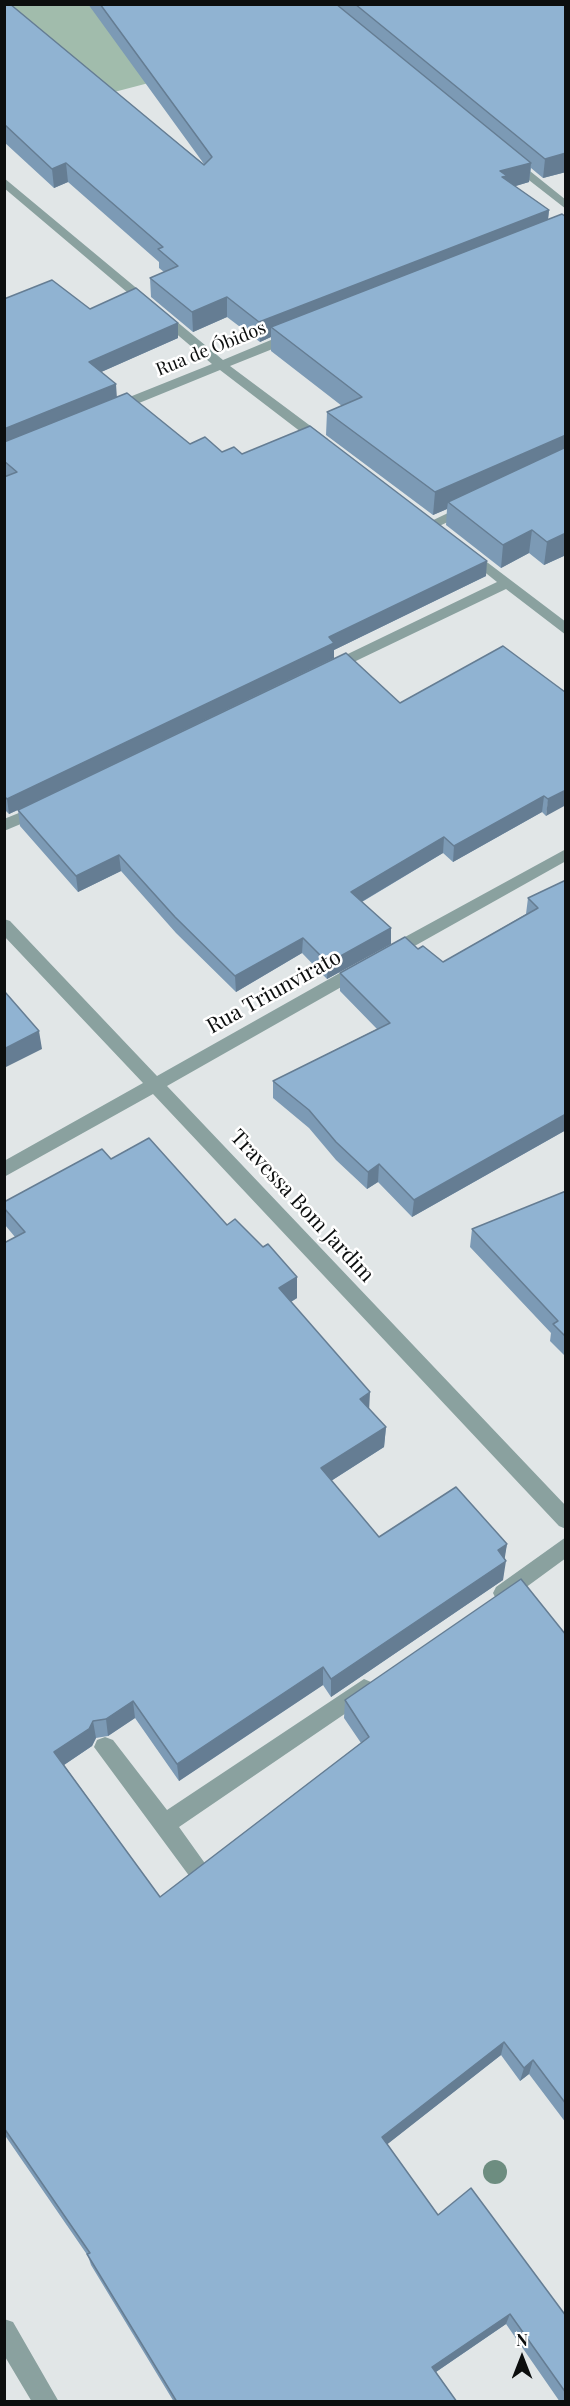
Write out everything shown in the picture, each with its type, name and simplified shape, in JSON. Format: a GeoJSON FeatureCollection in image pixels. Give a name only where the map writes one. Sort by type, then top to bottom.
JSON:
{"type":"FeatureCollection","features":[{"type":"Feature","properties":{"kind":"street"},"geometry":{"type":"LineString","coordinates":[[502,154],[566,206]]}},
{"type":"Feature","properties":{"kind":"street"},"geometry":{"type":"LineString","coordinates":[[4,181],[220,364],[331,447]]}},
{"type":"Feature","properties":{"kind":"street","name":"Rua de Óbidos"},"geometry":{"type":"LineString","coordinates":[[101,413],[309,329]]}},
{"type":"Feature","properties":{"kind":"street"},"geometry":{"type":"LineString","coordinates":[[432,524],[484,500]]}},
{"type":"Feature","properties":{"kind":"street"},"geometry":{"type":"LineString","coordinates":[[460,546],[566,630]]}},
{"type":"Feature","properties":{"kind":"street"},"geometry":{"type":"LineString","coordinates":[[314,676],[507,583]]}},
{"type":"Feature","properties":{"kind":"street"},"geometry":{"type":"LineString","coordinates":[[4,826],[58,800]]}},
{"type":"Feature","properties":{"kind":"street","name":"Rua Triunvirato"},"geometry":{"type":"LineString","coordinates":[[4,1170],[566,854]]}},
{"type":"Feature","properties":{"kind":"street","name":"Travessa Bom Jardim"},"geometry":{"type":"LineString","coordinates":[[4,926],[157,1084],[566,1520]]}},
{"type":"Feature","properties":{"kind":"street"},"geometry":{"type":"LineString","coordinates":[[483,1609],[566,1546]]}},
{"type":"Feature","properties":{"kind":"street"},"geometry":{"type":"LineString","coordinates":[[165,1824],[377,1681]]}},
{"type":"Feature","properties":{"kind":"street"},"geometry":{"type":"LineString","coordinates":[[105,1747],[198,1869]]}},
{"type":"Feature","properties":{"kind":"street"},"geometry":{"type":"LineString","coordinates":[[4,2331],[47,2402]]}},
{"type":"Feature","properties":{"kind":"green space"},"geometry":{"type":"Polygon","coordinates":[[[4,5],[100,5],[206,68],[76,102],[4,5]]]}},
{"type":"Feature","properties":{"kind":"building"},"geometry":{"type":"Polygon","coordinates":[[[4,4],[10,4],[204,165],[212,157],[100,4],[336,4],[531,163],[500,171],[507,176],[502,177],[549,210],[259,322],[227,297],[192,312],[150,278],[178,266],[158,249],[163,247],[66,163],[52,169],[4,124],[4,4]]]}},
{"type":"Feature","properties":{"kind":"building"},"geometry":{"type":"Polygon","coordinates":[[[355,4],[566,4],[566,153],[545,159],[355,4]]]}},
{"type":"Feature","properties":{"kind":"building"},"geometry":{"type":"Polygon","coordinates":[[[562,214],[566,217],[566,435],[435,492],[327,412],[362,397],[271,327],[562,214]]]}},
{"type":"Feature","properties":{"kind":"building"},"geometry":{"type":"Polygon","coordinates":[[[52,280],[90,309],[136,288],[178,323],[89,362],[116,384],[4,429],[4,299],[52,280]]]}},
{"type":"Feature","properties":{"kind":"building"},"geometry":{"type":"Polygon","coordinates":[[[127,393],[190,444],[205,437],[222,452],[234,447],[242,454],[310,426],[487,561],[329,637],[334,643],[7,799],[4,796],[4,477],[17,472],[4,461],[4,442],[127,393]]]}},
{"type":"Feature","properties":{"kind":"building"},"geometry":{"type":"Polygon","coordinates":[[[566,447],[566,533],[547,542],[532,530],[503,545],[448,502],[566,447]]]}},
{"type":"Feature","properties":{"kind":"building"},"geometry":{"type":"Polygon","coordinates":[[[503,646],[566,692],[566,790],[548,799],[544,796],[454,846],[444,837],[351,892],[391,928],[328,963],[303,938],[235,976],[175,917],[119,855],[76,876],[18,810],[346,653],[400,703],[503,646]]]}},
{"type":"Feature","properties":{"kind":"building"},"geometry":{"type":"Polygon","coordinates":[[[566,880],[566,1114],[414,1200],[379,1164],[368,1172],[336,1142],[309,1110],[273,1081],[390,1023],[340,973],[405,937],[418,949],[423,946],[443,962],[538,908],[528,898],[566,880]]]}},
{"type":"Feature","properties":{"kind":"building"},"geometry":{"type":"Polygon","coordinates":[[[4,993],[39,1031],[4,1049],[4,993]]]}},
{"type":"Feature","properties":{"kind":"building"},"geometry":{"type":"Polygon","coordinates":[[[149,1138],[227,1225],[235,1219],[263,1247],[268,1244],[297,1277],[279,1288],[370,1392],[360,1399],[386,1427],[321,1468],[379,1537],[456,1487],[507,1544],[498,1550],[506,1561],[331,1679],[323,1667],[177,1764],[133,1701],[106,1719],[93,1721],[89,1729],[54,1752],[160,1897],[369,1737],[345,1700],[521,1579],[566,1635],[566,2104],[533,2060],[524,2068],[504,2042],[382,2137],[438,2215],[471,2188],[566,2316],[566,2393],[510,2314],[432,2367],[457,2402],[177,2402],[87,2254],[90,2253],[4,2128],[4,1243],[25,1232],[4,1208],[4,1202],[102,1149],[111,1159],[149,1138]]]}},
{"type":"Feature","properties":{"kind":"building"},"geometry":{"type":"Polygon","coordinates":[[[566,1191],[566,1337],[553,1324],[558,1321],[472,1229],[566,1191]]]}}]}
